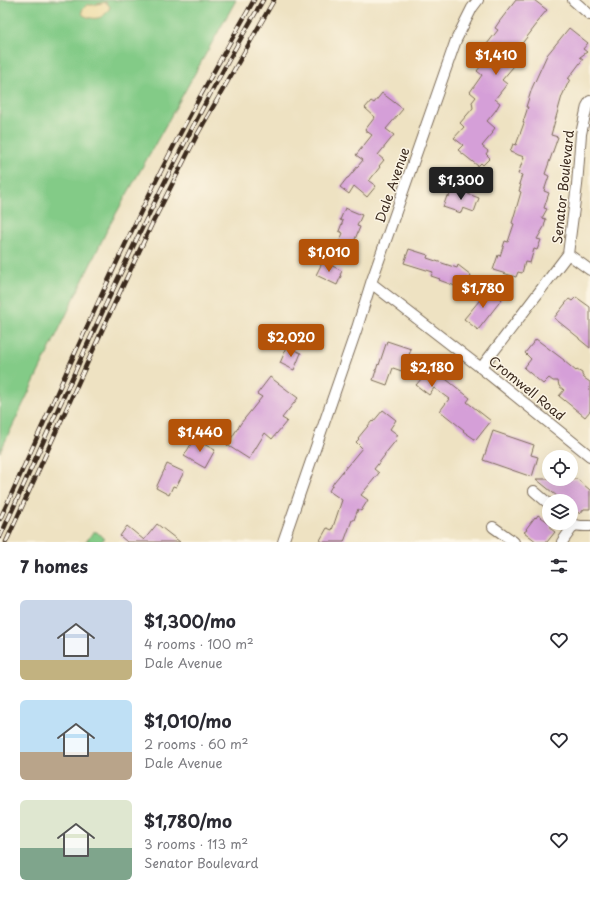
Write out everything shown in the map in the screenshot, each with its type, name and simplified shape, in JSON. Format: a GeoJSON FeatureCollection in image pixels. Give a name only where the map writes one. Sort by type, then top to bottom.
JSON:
{"type":"FeatureCollection","features":[{"type":"Feature","properties":{"kind":"street","name":"Dale Avenue"},"geometry":{"type":"LineString","coordinates":[[283,542],[456,40],[472,8],[478,0]]}},
{"type":"Feature","properties":{"kind":"street"},"geometry":{"type":"LineString","coordinates":[[573,0],[590,15]]}},
{"type":"Feature","properties":{"kind":"street","name":"Senator Boulevard"},"geometry":{"type":"LineString","coordinates":[[481,368],[568,254],[577,185],[581,134],[587,106],[590,101]]}},
{"type":"Feature","properties":{"kind":"street"},"geometry":{"type":"LineString","coordinates":[[568,254],[590,270]]}},
{"type":"Feature","properties":{"kind":"street","name":"Cromwell Road"},"geometry":{"type":"LineString","coordinates":[[371,283],[481,368],[590,456]]}},
{"type":"Feature","properties":{"kind":"street"},"geometry":{"type":"LineString","coordinates":[[534,491],[542,498]]}},
{"type":"Feature","properties":{"kind":"street"},"geometry":{"type":"LineString","coordinates":[[578,526],[590,526]]}},
{"type":"Feature","properties":{"kind":"street"},"geometry":{"type":"LineString","coordinates":[[493,527],[514,542]]}},
{"type":"Feature","properties":{"kind":"street"},"geometry":{"type":"LineString","coordinates":[[562,542],[569,530]]}},
{"type":"Feature","properties":{"kind":"green space"},"geometry":{"type":"Polygon","coordinates":[[[0,0],[236,0],[108,228],[0,452],[0,0]]]}},
{"type":"Feature","properties":{"kind":"green space"},"geometry":{"type":"Polygon","coordinates":[[[93,532],[97,532],[104,539],[101,542],[86,542],[93,532]]]}},
{"type":"Feature","properties":{"kind":"sand"},"geometry":{"type":"Polygon","coordinates":[[[106,2],[110,7],[105,14],[99,18],[91,18],[83,15],[82,10],[87,5],[106,2]]]}},
{"type":"Feature","properties":{"kind":"building"},"geometry":{"type":"Polygon","coordinates":[[[516,0],[534,0],[547,10],[517,50],[520,52],[510,64],[513,67],[502,80],[507,84],[495,99],[500,103],[487,121],[495,128],[492,132],[493,133],[482,146],[488,151],[486,154],[490,158],[483,165],[481,163],[478,166],[458,150],[463,145],[454,138],[464,127],[460,123],[473,108],[472,102],[476,97],[470,92],[482,75],[477,71],[488,57],[483,53],[489,45],[487,44],[498,30],[495,28],[516,0]]]}},
{"type":"Feature","properties":{"kind":"building"},"geometry":{"type":"Polygon","coordinates":[[[569,28],[588,43],[583,49],[587,52],[580,57],[583,59],[568,79],[570,79],[562,96],[551,135],[558,137],[545,174],[549,176],[544,191],[549,193],[544,208],[547,209],[542,218],[546,219],[544,227],[537,239],[541,240],[537,250],[534,249],[530,263],[525,262],[522,273],[518,272],[516,277],[493,270],[505,241],[508,242],[514,224],[512,223],[521,192],[519,191],[521,185],[519,184],[522,175],[518,174],[524,157],[510,152],[513,144],[516,145],[524,123],[523,122],[528,107],[526,107],[532,88],[547,55],[569,28]]]}},
{"type":"Feature","properties":{"kind":"building"},"geometry":{"type":"Polygon","coordinates":[[[382,93],[403,109],[386,129],[394,135],[378,155],[384,160],[369,181],[376,186],[367,197],[354,186],[349,194],[340,187],[363,160],[356,155],[372,135],[365,130],[375,117],[365,108],[371,101],[374,103],[382,93]]]}},
{"type":"Feature","properties":{"kind":"building"},"geometry":{"type":"Polygon","coordinates":[[[453,186],[469,191],[468,194],[479,198],[474,212],[463,208],[461,213],[443,207],[453,186]]]}},
{"type":"Feature","properties":{"kind":"building"},"geometry":{"type":"Polygon","coordinates":[[[345,208],[362,215],[357,226],[360,227],[351,249],[339,243],[343,233],[339,231],[343,221],[340,220],[345,208]]]}},
{"type":"Feature","properties":{"kind":"building"},"geometry":{"type":"Polygon","coordinates":[[[409,249],[428,255],[427,258],[457,268],[458,265],[471,275],[466,290],[431,276],[433,272],[404,263],[409,249]]]}},
{"type":"Feature","properties":{"kind":"building"},"geometry":{"type":"Polygon","coordinates":[[[323,261],[342,271],[337,285],[316,275],[323,261]]]}},
{"type":"Feature","properties":{"kind":"building"},"geometry":{"type":"Polygon","coordinates":[[[489,289],[502,299],[478,330],[464,319],[489,289]]]}},
{"type":"Feature","properties":{"kind":"building"},"geometry":{"type":"Polygon","coordinates":[[[576,297],[590,307],[590,348],[554,318],[569,299],[572,301],[576,297]]]}},
{"type":"Feature","properties":{"kind":"building"},"geometry":{"type":"Polygon","coordinates":[[[536,339],[576,371],[577,370],[582,373],[584,378],[590,382],[590,411],[585,417],[559,396],[564,390],[559,386],[558,381],[553,381],[549,378],[543,384],[524,368],[531,359],[525,353],[536,339]]]}},
{"type":"Feature","properties":{"kind":"building"},"geometry":{"type":"Polygon","coordinates":[[[387,341],[411,349],[409,355],[426,361],[425,362],[470,398],[467,402],[491,421],[476,440],[440,411],[449,399],[434,388],[429,395],[416,385],[422,378],[393,368],[387,385],[373,380],[387,341]]]}},
{"type":"Feature","properties":{"kind":"building"},"geometry":{"type":"Polygon","coordinates":[[[287,347],[301,353],[294,370],[280,363],[287,347]]]}},
{"type":"Feature","properties":{"kind":"building"},"geometry":{"type":"Polygon","coordinates":[[[270,377],[298,398],[282,418],[287,421],[272,439],[265,433],[249,459],[227,445],[241,423],[262,397],[257,394],[270,377]]]}},
{"type":"Feature","properties":{"kind":"building"},"geometry":{"type":"Polygon","coordinates":[[[383,410],[396,420],[390,429],[398,435],[396,438],[397,439],[374,469],[379,473],[361,495],[368,500],[361,511],[358,509],[354,520],[352,520],[344,542],[319,542],[327,528],[332,530],[342,500],[329,491],[334,482],[362,448],[356,442],[359,439],[358,438],[383,410]]]}},
{"type":"Feature","properties":{"kind":"building"},"geometry":{"type":"Polygon","coordinates":[[[493,431],[534,445],[531,455],[538,457],[532,477],[483,460],[493,431]]]}},
{"type":"Feature","properties":{"kind":"building"},"geometry":{"type":"Polygon","coordinates":[[[194,439],[215,450],[205,468],[184,456],[194,439]]]}},
{"type":"Feature","properties":{"kind":"building"},"geometry":{"type":"Polygon","coordinates":[[[167,464],[184,472],[176,487],[173,486],[169,495],[156,488],[167,464]]]}},
{"type":"Feature","properties":{"kind":"building"},"geometry":{"type":"Polygon","coordinates":[[[536,479],[542,479],[542,484],[536,479]]]}},
{"type":"Feature","properties":{"kind":"building"},"geometry":{"type":"Polygon","coordinates":[[[578,480],[590,490],[590,509],[584,509],[580,514],[578,512],[578,494],[554,494],[545,486],[578,486],[578,480]]]}},
{"type":"Feature","properties":{"kind":"building"},"geometry":{"type":"Polygon","coordinates":[[[538,515],[542,518],[542,530],[552,530],[555,532],[547,542],[537,542],[524,532],[527,530],[526,529],[535,517],[536,518],[538,515]]]}},
{"type":"Feature","properties":{"kind":"building"},"geometry":{"type":"Polygon","coordinates":[[[157,524],[180,542],[127,542],[120,536],[127,526],[144,540],[157,524]]]}},
{"type":"Feature","properties":{"kind":"railway"},"geometry":{"type":"LineString","coordinates":[[0,519],[138,218],[193,109],[254,0]]}},
{"type":"Feature","properties":{"kind":"railway"},"geometry":{"type":"LineString","coordinates":[[0,537],[144,224],[201,111],[263,0]]}},
{"type":"Feature","properties":{"kind":"railway"},"geometry":{"type":"LineString","coordinates":[[6,542],[151,226],[197,135],[274,0]]}}]}
